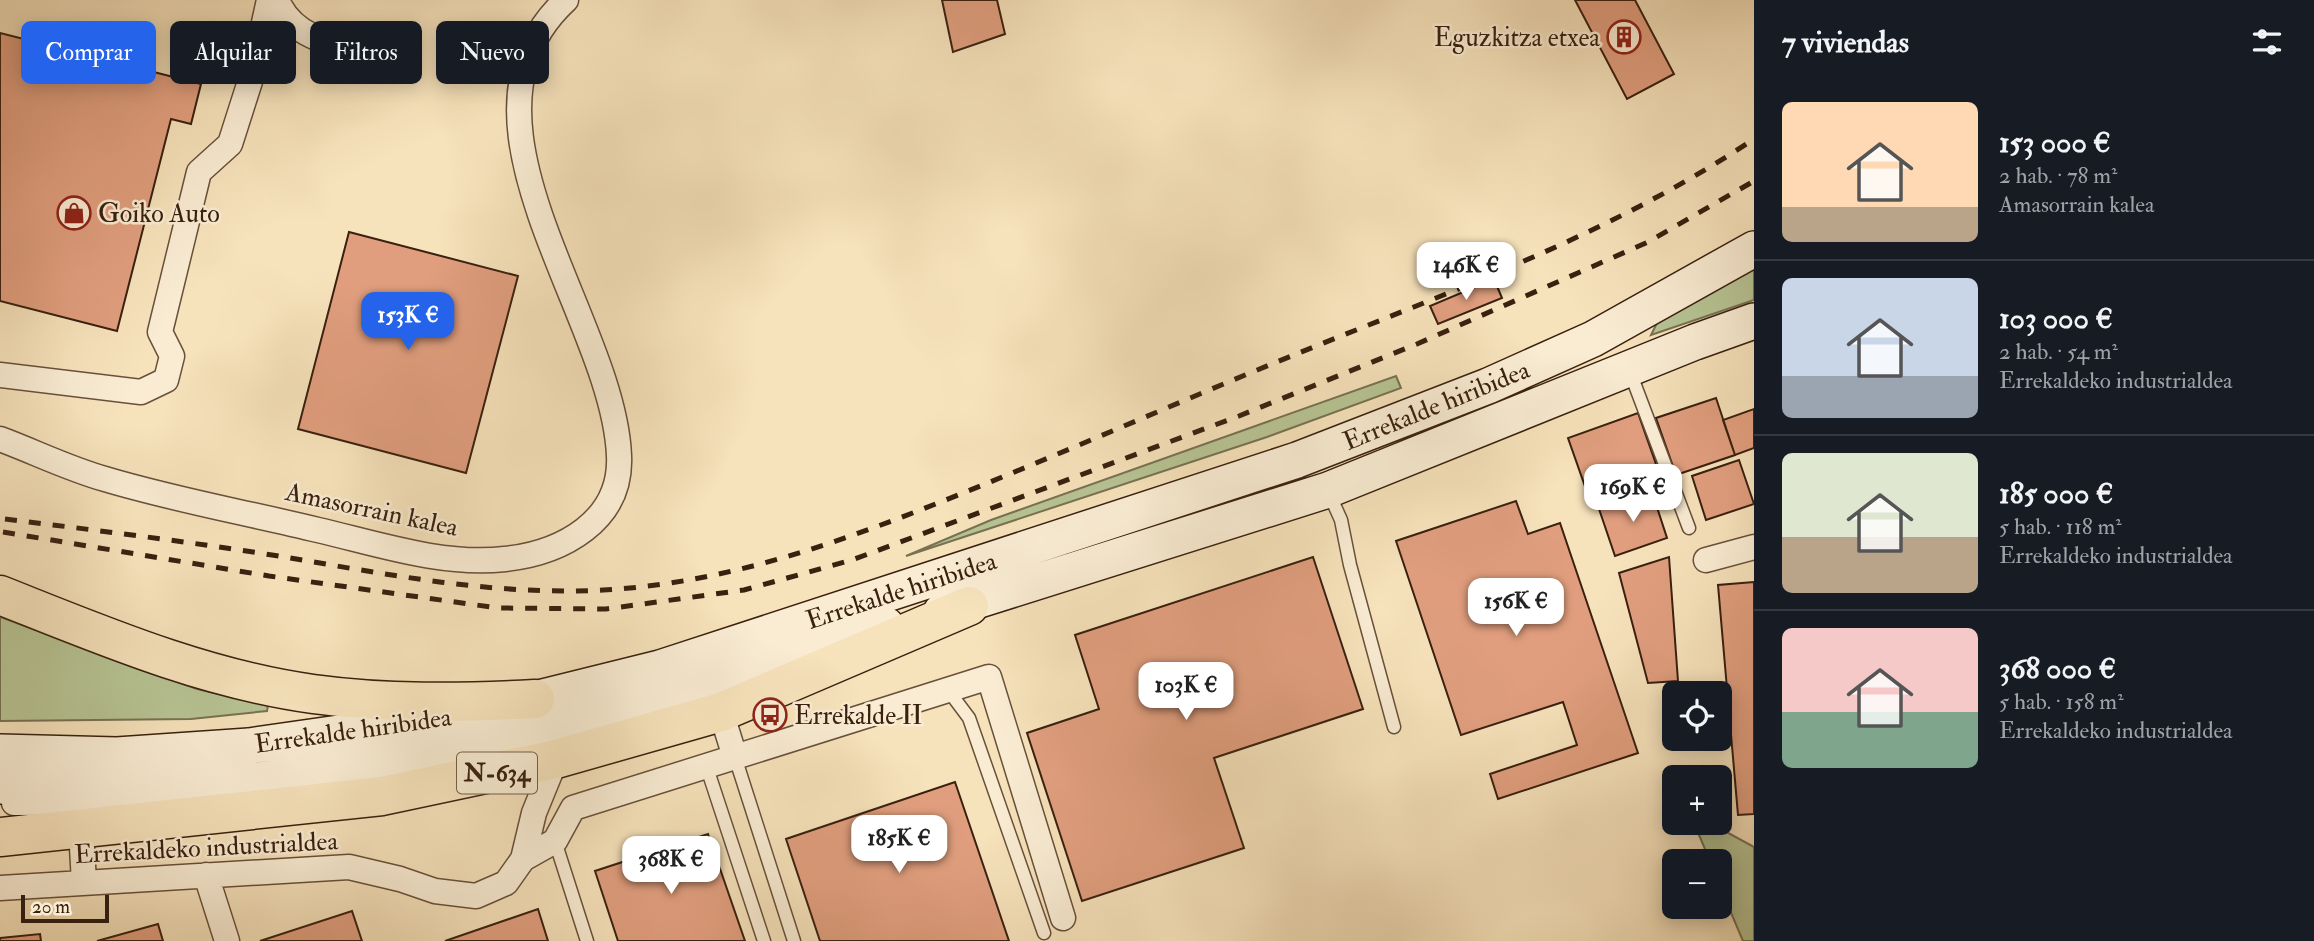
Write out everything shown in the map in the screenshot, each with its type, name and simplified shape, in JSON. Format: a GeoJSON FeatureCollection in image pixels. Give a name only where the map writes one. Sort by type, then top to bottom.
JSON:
{"type":"FeatureCollection","features":[{"type":"Feature","properties":{"kind":"highway"},"geometry":{"type":"LineString","coordinates":[[0,594],[142,651],[287,689],[399,703],[535,699]]}},
{"type":"Feature","properties":{"kind":"highway","name":"N-634"},"geometry":{"type":"LineString","coordinates":[[0,836],[382,796],[556,759],[721,712],[969,606]]}},
{"type":"Feature","properties":{"kind":"main road","name":"Errekalde hiribidea"},"geometry":{"type":"LineString","coordinates":[[0,752],[117,755],[248,746],[444,718],[660,668],[1273,468],[1381,429],[1488,386],[1593,339],[1754,249]]}},
{"type":"Feature","properties":{"kind":"main road","name":"Errekalde hiribidea"},"geometry":{"type":"LineString","coordinates":[[0,786],[101,788],[259,780],[465,749],[556,729],[886,625],[969,606],[1328,490],[1754,321]]}},
{"type":"Feature","properties":{"kind":"street"},"geometry":{"type":"LineString","coordinates":[[0,374],[141,392],[166,380],[172,355],[160,332],[199,172],[230,144],[253,72],[269,0]]}},
{"type":"Feature","properties":{"kind":"street"},"geometry":{"type":"LineString","coordinates":[[276,0],[283,15],[310,37]]}},
{"type":"Feature","properties":{"kind":"street","name":"Amasorrain kalea"},"geometry":{"type":"LineString","coordinates":[[0,439],[104,479],[420,554],[504,559],[550,550],[581,534],[604,513],[616,488],[620,458],[616,423],[606,384],[533,191],[520,141],[518,97],[528,52],[551,13],[566,0]]}},
{"type":"Feature","properties":{"kind":"street"},"geometry":{"type":"LineString","coordinates":[[1706,560],[1754,547]]}},
{"type":"Feature","properties":{"kind":"street"},"geometry":{"type":"LineString","coordinates":[[555,841],[573,808],[989,677],[1054,925]]}},
{"type":"Feature","properties":{"kind":"street"},"geometry":{"type":"LineString","coordinates":[[721,712],[735,757]]}},
{"type":"Feature","properties":{"kind":"street"},"geometry":{"type":"LineString","coordinates":[[0,802],[94,805],[182,802],[321,788],[468,763],[556,759]]}},
{"type":"Feature","properties":{"kind":"street","name":"Errekaldeko industrialdea"},"geometry":{"type":"LineString","coordinates":[[0,888],[349,867],[400,879],[435,891],[476,896],[506,883],[523,859],[534,813],[556,759]]}},
{"type":"Feature","properties":{"kind":"street"},"geometry":{"type":"LineString","coordinates":[[81,829],[84,883]]}},
{"type":"Feature","properties":{"kind":"street","name":"Errekaldeko industrialdea"},"geometry":{"type":"LineString","coordinates":[[523,859],[555,841]]}},
{"type":"Feature","properties":{"kind":"street"},"geometry":{"type":"LineString","coordinates":[[206,875],[227,941]]}},
{"type":"Feature","properties":{"kind":"lane"},"geometry":{"type":"LineString","coordinates":[[1628,369],[1689,528]]}},
{"type":"Feature","properties":{"kind":"lane"},"geometry":{"type":"LineString","coordinates":[[1328,490],[1341,520],[1350,565],[1394,727]]}},
{"type":"Feature","properties":{"kind":"lane"},"geometry":{"type":"LineString","coordinates":[[948,690],[969,718],[1054,925]]}},
{"type":"Feature","properties":{"kind":"lane"},"geometry":{"type":"LineString","coordinates":[[735,757],[794,941]]}},
{"type":"Feature","properties":{"kind":"lane"},"geometry":{"type":"LineString","coordinates":[[706,765],[764,941]]}},
{"type":"Feature","properties":{"kind":"lane"},"geometry":{"type":"LineString","coordinates":[[555,841],[587,941]]}},
{"type":"Feature","properties":{"kind":"green space"},"geometry":{"type":"Polygon","coordinates":[[[1754,266],[1754,300],[1651,335],[1661,315],[1754,266]]]}},
{"type":"Feature","properties":{"kind":"green space"},"geometry":{"type":"Polygon","coordinates":[[[1396,376],[1401,388],[1267,437],[906,556],[991,520],[1396,376]]]}},
{"type":"Feature","properties":{"kind":"green space"},"geometry":{"type":"Polygon","coordinates":[[[0,617],[197,689],[268,705],[267,711],[191,719],[0,721],[0,617]]]}},
{"type":"Feature","properties":{"kind":"green space"},"geometry":{"type":"Polygon","coordinates":[[[1699,835],[1732,835],[1754,847],[1754,941],[1743,941],[1732,915],[1732,849],[1705,849],[1699,835]]]}},
{"type":"Feature","properties":{"kind":"building"},"geometry":{"type":"Polygon","coordinates":[[[942,0],[997,0],[1005,34],[953,52],[942,0]]]}},
{"type":"Feature","properties":{"kind":"building","name":"Eguzkitza etxea"},"geometry":{"type":"Polygon","coordinates":[[[1575,0],[1635,0],[1674,74],[1627,99],[1575,0]]]}},
{"type":"Feature","properties":{"kind":"building","name":"Goiko Auto"},"geometry":{"type":"Polygon","coordinates":[[[0,33],[21,38],[21,84],[156,84],[156,73],[170,76],[170,84],[201,84],[191,124],[171,119],[117,331],[0,301],[0,33]]]}},
{"type":"Feature","properties":{"kind":"building"},"geometry":{"type":"Polygon","coordinates":[[[349,232],[518,276],[466,473],[298,429],[349,232]]]}},
{"type":"Feature","properties":{"kind":"building"},"geometry":{"type":"Polygon","coordinates":[[[1494,279],[1502,298],[1438,324],[1430,306],[1494,279]]]}},
{"type":"Feature","properties":{"kind":"building"},"geometry":{"type":"Polygon","coordinates":[[[1716,398],[1735,455],[1676,475],[1656,418],[1716,398]]]}},
{"type":"Feature","properties":{"kind":"building"},"geometry":{"type":"Polygon","coordinates":[[[1754,409],[1754,448],[1735,455],[1723,420],[1754,409]]]}},
{"type":"Feature","properties":{"kind":"building"},"geometry":{"type":"Polygon","coordinates":[[[1638,413],[1657,467],[1587,492],[1568,438],[1638,413]]]}},
{"type":"Feature","properties":{"kind":"building"},"geometry":{"type":"Polygon","coordinates":[[[1739,460],[1754,504],[1706,520],[1692,476],[1739,460]]]}},
{"type":"Feature","properties":{"kind":"building"},"geometry":{"type":"Polygon","coordinates":[[[1652,492],[1667,538],[1615,556],[1599,509],[1652,492]]]}},
{"type":"Feature","properties":{"kind":"building"},"geometry":{"type":"Polygon","coordinates":[[[1516,501],[1528,534],[1560,523],[1638,753],[1498,799],[1490,774],[1577,745],[1563,702],[1461,735],[1396,541],[1516,501]]]}},
{"type":"Feature","properties":{"kind":"building"},"geometry":{"type":"Polygon","coordinates":[[[1313,557],[1363,709],[1214,758],[1244,848],[1082,901],[1027,733],[1099,709],[1075,635],[1313,557]]]}},
{"type":"Feature","properties":{"kind":"building"},"geometry":{"type":"Polygon","coordinates":[[[1669,557],[1678,681],[1648,683],[1619,573],[1669,557]]]}},
{"type":"Feature","properties":{"kind":"building"},"geometry":{"type":"Polygon","coordinates":[[[1754,582],[1754,814],[1738,815],[1732,746],[1732,681],[1726,681],[1718,585],[1754,582]]]}},
{"type":"Feature","properties":{"kind":"building"},"geometry":{"type":"Polygon","coordinates":[[[955,782],[1009,941],[820,941],[786,839],[955,782]]]}},
{"type":"Feature","properties":{"kind":"building"},"geometry":{"type":"Polygon","coordinates":[[[708,834],[745,941],[618,941],[595,871],[708,834]]]}},
{"type":"Feature","properties":{"kind":"building"},"geometry":{"type":"Polygon","coordinates":[[[538,909],[548,941],[445,941],[538,909]]]}},
{"type":"Feature","properties":{"kind":"building"},"geometry":{"type":"Polygon","coordinates":[[[352,911],[362,941],[260,941],[352,911]]]}},
{"type":"Feature","properties":{"kind":"building"},"geometry":{"type":"Polygon","coordinates":[[[158,924],[163,941],[97,941],[158,924]]]}},
{"type":"Feature","properties":{"kind":"building"},"geometry":{"type":"Polygon","coordinates":[[[40,934],[41,941],[0,941],[0,938],[40,934]]]}},
{"type":"Feature","properties":{"kind":"railway"},"geometry":{"type":"LineString","coordinates":[[5,519],[205,545],[436,582],[519,590],[603,590],[698,578],[789,556],[879,526],[1444,295],[1572,240],[1634,209],[1695,176],[1754,139]]}},
{"type":"Feature","properties":{"kind":"railway"},"geometry":{"type":"LineString","coordinates":[[3,532],[269,576],[498,608],[606,609],[744,590],[852,560],[1239,416],[1417,344],[1648,242],[1754,181]]}},
{"type":"Feature","properties":{"kind":"place","name":"Eguzkitza etxea"},"geometry":{"type":"Point","coordinates":[1624,37]}},
{"type":"Feature","properties":{"kind":"place","name":"Goiko Auto"},"geometry":{"type":"Point","coordinates":[74,213]}},
{"type":"Feature","properties":{"kind":"place","name":"Errekalde II"},"geometry":{"type":"Point","coordinates":[770,715]}}]}
